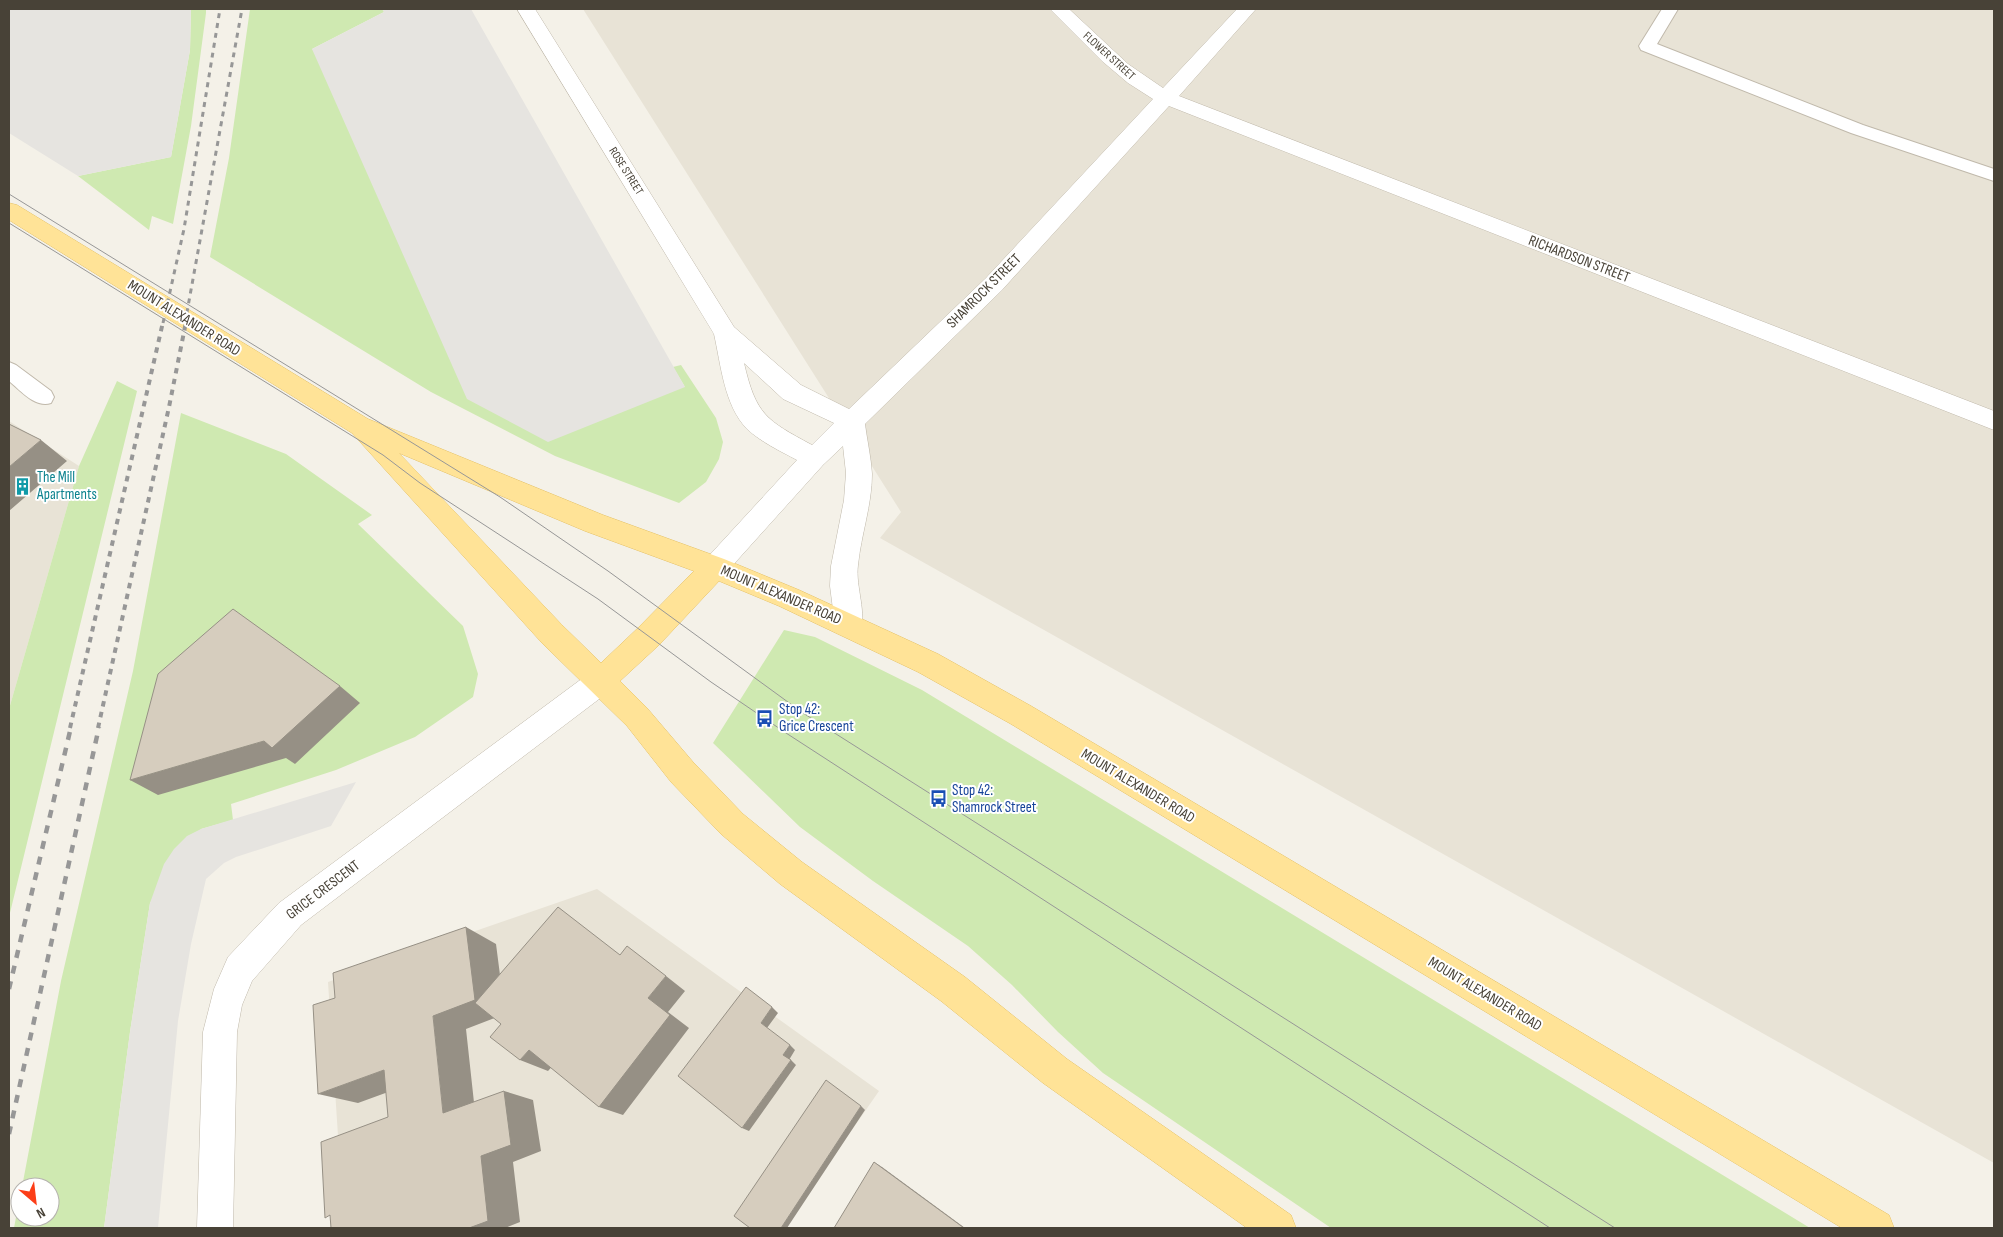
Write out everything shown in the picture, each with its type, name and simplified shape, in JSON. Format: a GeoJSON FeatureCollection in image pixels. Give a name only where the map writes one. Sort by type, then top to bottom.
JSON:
{"type":"FeatureCollection","features":[{"type":"Feature","properties":{"kind":"main road","name":"MOUNT ALEXANDER ROAD"},"geometry":{"type":"LineString","coordinates":[[9,210],[358,426],[594,523],[715,567],[849,625],[928,663],[1021,715],[1876,1228]]}},
{"type":"Feature","properties":{"kind":"main road","name":"MOUNT ALEXANDER ROAD"},"geometry":{"type":"LineString","coordinates":[[358,426],[552,634],[637,717],[682,772],[732,824],[791,873],[953,988],[1055,1072],[1278,1228]]}},
{"type":"Feature","properties":{"kind":"main road"},"geometry":{"type":"LineString","coordinates":[[601,681],[644,641],[715,567]]}},
{"type":"Feature","properties":{"kind":"street","name":"ROSE STREET"},"geometry":{"type":"LineString","coordinates":[[526,9],[726,333],[792,392],[852,421]]}},
{"type":"Feature","properties":{"kind":"street","name":"FLOWER STREET"},"geometry":{"type":"LineString","coordinates":[[1059,9],[1126,73],[1164,97]]}},
{"type":"Feature","properties":{"kind":"street","name":"SHAMROCK STREET"},"geometry":{"type":"LineString","coordinates":[[715,567],[814,458],[994,284],[1164,97],[1247,9]]}},
{"type":"Feature","properties":{"kind":"street","name":"RICHARDSON STREET"},"geometry":{"type":"LineString","coordinates":[[1164,97],[1994,421]]}},
{"type":"Feature","properties":{"kind":"street","name":"ROSE STREET"},"geometry":{"type":"LineString","coordinates":[[726,333],[741,393],[750,414],[763,427],[814,458]]}},
{"type":"Feature","properties":{"kind":"street"},"geometry":{"type":"LineString","coordinates":[[849,625],[844,586],[844,566],[857,500],[859,473],[852,421]]}},
{"type":"Feature","properties":{"kind":"street","name":"GRICE CRESCENT"},"geometry":{"type":"LineString","coordinates":[[215,1228],[220,1032],[230,989],[240,969],[290,914],[601,681]]}},
{"type":"Feature","properties":{"kind":"lane"},"geometry":{"type":"LineString","coordinates":[[1670,9],[1647,46],[1857,129],[1994,175]]}},
{"type":"Feature","properties":{"kind":"lane"},"geometry":{"type":"LineString","coordinates":[[9,370],[44,397]]}},
{"type":"Feature","properties":{"kind":"shaded area"},"geometry":{"type":"Polygon","coordinates":[[[9,9],[191,9],[190,50],[171,157],[78,176],[9,133],[9,9]]]}},
{"type":"Feature","properties":{"kind":"shaded area"},"geometry":{"type":"Polygon","coordinates":[[[382,9],[471,9],[685,387],[548,442],[467,399],[312,49],[384,12],[382,9]]]}},
{"type":"Feature","properties":{"kind":"shaded area"},"geometry":{"type":"Polygon","coordinates":[[[583,9],[1994,9],[1994,1163],[880,538],[901,512],[583,9]]]}},
{"type":"Feature","properties":{"kind":"shaded area"},"geometry":{"type":"Polygon","coordinates":[[[9,421],[79,466],[9,709],[9,421]]]}},
{"type":"Feature","properties":{"kind":"shaded area"},"geometry":{"type":"Polygon","coordinates":[[[356,782],[331,826],[236,857],[224,863],[206,879],[191,944],[178,1021],[158,1228],[104,1228],[130,1032],[150,903],[164,864],[174,849],[187,836],[201,829],[356,782]]]}},
{"type":"Feature","properties":{"kind":"shaded area"},"geometry":{"type":"Polygon","coordinates":[[[597,889],[879,1091],[784,1228],[344,1228],[328,982],[597,889]]]}},
{"type":"Feature","properties":{"kind":"green space"},"geometry":{"type":"Polygon","coordinates":[[[191,9],[206,9],[206,13],[191,126],[173,224],[152,216],[149,230],[78,176],[171,157],[190,50],[191,9]]]}},
{"type":"Feature","properties":{"kind":"green space"},"geometry":{"type":"Polygon","coordinates":[[[250,9],[382,9],[384,12],[312,49],[685,387],[673,367],[681,365],[716,418],[723,442],[719,459],[706,482],[679,503],[555,456],[431,392],[210,257],[229,158],[250,9]]]}},
{"type":"Feature","properties":{"kind":"green space"},"geometry":{"type":"Polygon","coordinates":[[[117,381],[137,391],[9,917],[9,709],[79,466],[117,381]]]}},
{"type":"Feature","properties":{"kind":"green space"},"geometry":{"type":"Polygon","coordinates":[[[181,413],[286,454],[372,515],[358,524],[463,626],[478,674],[473,697],[415,737],[336,770],[231,804],[233,820],[201,829],[150,903],[130,1032],[104,1228],[14,1228],[60,1227],[60,1177],[24,1177],[61,981],[133,671],[181,413]]]}},
{"type":"Feature","properties":{"kind":"green space"},"geometry":{"type":"Polygon","coordinates":[[[784,630],[815,637],[922,690],[1810,1228],[1331,1228],[1103,1073],[1058,1032],[1012,985],[968,946],[873,881],[800,827],[713,743],[784,630]]]}},
{"type":"Feature","properties":{"kind":"building"},"geometry":{"type":"Polygon","coordinates":[[[9,424],[41,440],[9,467],[9,424]]]}},
{"type":"Feature","properties":{"kind":"building"},"geometry":{"type":"Polygon","coordinates":[[[233,609],[340,686],[272,748],[264,741],[130,780],[158,674],[233,609]]]}},
{"type":"Feature","properties":{"kind":"building"},"geometry":{"type":"Polygon","coordinates":[[[558,907],[620,955],[627,946],[666,976],[648,998],[670,1015],[599,1107],[529,1050],[520,1060],[490,1037],[501,1024],[475,1003],[558,907]]]}},
{"type":"Feature","properties":{"kind":"building"},"geometry":{"type":"Polygon","coordinates":[[[466,927],[475,1000],[433,1016],[443,1113],[504,1091],[511,1145],[481,1156],[488,1221],[469,1228],[331,1228],[330,1215],[325,1218],[321,1142],[388,1117],[384,1070],[318,1094],[313,1005],[335,998],[333,973],[466,927]]]}},
{"type":"Feature","properties":{"kind":"building"},"geometry":{"type":"Polygon","coordinates":[[[746,987],[772,1007],[761,1023],[790,1045],[783,1055],[791,1060],[742,1128],[678,1076],[746,987]]]}},
{"type":"Feature","properties":{"kind":"building"},"geometry":{"type":"Polygon","coordinates":[[[826,1080],[861,1106],[781,1228],[750,1228],[734,1216],[826,1080]]]}},
{"type":"Feature","properties":{"kind":"building"},"geometry":{"type":"Polygon","coordinates":[[[874,1162],[964,1228],[834,1228],[874,1162]]]}},
{"type":"Feature","properties":{"kind":"tram line"},"geometry":{"type":"LineString","coordinates":[[9,194],[500,497],[608,571],[803,713],[1615,1228]]}},
{"type":"Feature","properties":{"kind":"tram line"},"geometry":{"type":"LineString","coordinates":[[9,223],[383,455],[420,483],[598,599],[711,682],[786,733],[1550,1228]]}},
{"type":"Feature","properties":{"kind":"railway"},"geometry":{"type":"LineString","coordinates":[[163,323],[184,229],[220,9]]}},
{"type":"Feature","properties":{"kind":"railway"},"geometry":{"type":"LineString","coordinates":[[185,323],[242,9]]}},
{"type":"Feature","properties":{"kind":"railway"},"geometry":{"type":"LineString","coordinates":[[70,728],[163,322]]}},
{"type":"Feature","properties":{"kind":"railway"},"geometry":{"type":"LineString","coordinates":[[98,728],[186,322]]}},
{"type":"Feature","properties":{"kind":"railway"},"geometry":{"type":"LineString","coordinates":[[9,989],[71,727]]}},
{"type":"Feature","properties":{"kind":"railway"},"geometry":{"type":"LineString","coordinates":[[9,1134],[99,727]]}},
{"type":"Feature","properties":{"kind":"place","name":"The Mill Apartments"},"geometry":{"type":"Point","coordinates":[23,486]}},
{"type":"Feature","properties":{"kind":"place","name":"Stop 42: Grice Crescent"},"geometry":{"type":"Point","coordinates":[765,718]}},
{"type":"Feature","properties":{"kind":"place","name":"Stop 42: Shamrock Street"},"geometry":{"type":"Point","coordinates":[938,799]}}]}
